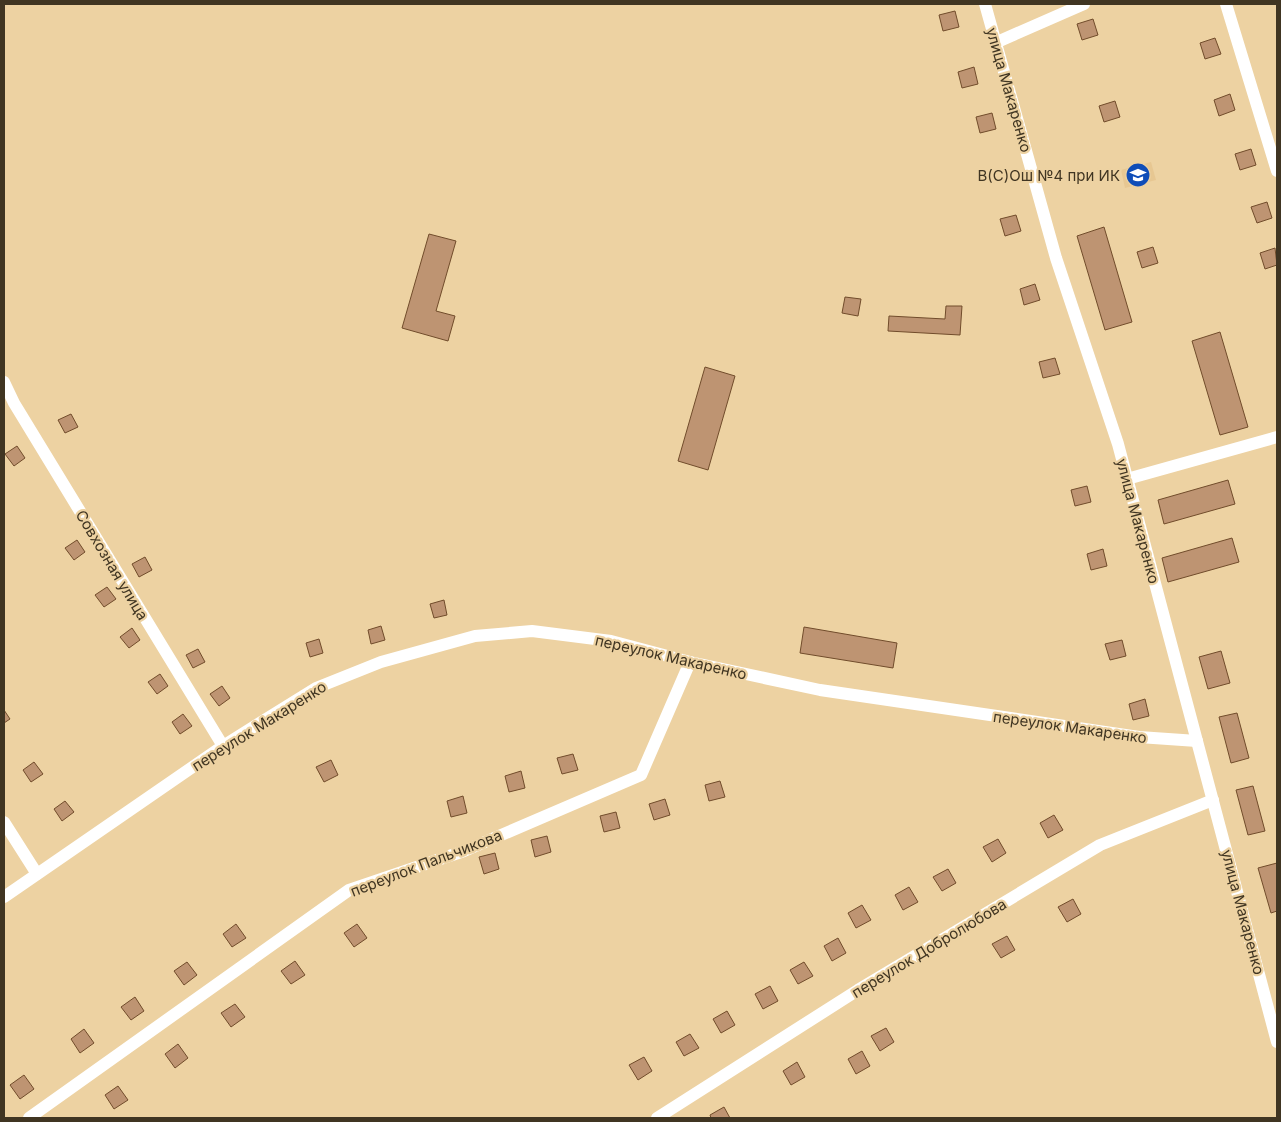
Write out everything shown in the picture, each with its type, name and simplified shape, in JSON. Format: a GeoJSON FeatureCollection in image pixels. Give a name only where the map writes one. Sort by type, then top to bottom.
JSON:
{"type":"FeatureCollection","features":[{"type":"Feature","properties":{"kind":"street","name":"улица Макаренко"},"geometry":{"type":"LineString","coordinates":[[985,4],[1056,258],[1118,444],[1277,1042]]}},
{"type":"Feature","properties":{"kind":"street"},"geometry":{"type":"LineString","coordinates":[[996,43],[1084,4]]}},
{"type":"Feature","properties":{"kind":"street"},"geometry":{"type":"LineString","coordinates":[[1226,4],[1277,171]]}},
{"type":"Feature","properties":{"kind":"street","name":"Совхозная улица"},"geometry":{"type":"LineString","coordinates":[[4,382],[14,403],[223,746]]}},
{"type":"Feature","properties":{"kind":"street"},"geometry":{"type":"LineString","coordinates":[[1127,479],[1277,437]]}},
{"type":"Feature","properties":{"kind":"street","name":"переулок Макаренко"},"geometry":{"type":"LineString","coordinates":[[4,898],[223,746],[316,688],[381,662],[475,636],[532,631],[611,641],[690,662],[820,690],[1139,737],[1197,741]]}},
{"type":"Feature","properties":{"kind":"street","name":"переулок Пальчикова"},"geometry":{"type":"LineString","coordinates":[[29,1118],[349,890],[464,851],[641,775],[690,662]]}},
{"type":"Feature","properties":{"kind":"street","name":"переулок Добролюбова"},"geometry":{"type":"LineString","coordinates":[[656,1118],[858,990],[1100,845],[1213,800]]}},
{"type":"Feature","properties":{"kind":"street"},"geometry":{"type":"LineString","coordinates":[[4,822],[37,874]]}},
{"type":"Feature","properties":{"kind":"shaded area","name":"В(С)Ош №4 при ИК"},"geometry":{"type":"Polygon","coordinates":[[[1151,162],[1156,180],[1125,188],[1121,170],[1151,162]]]}},
{"type":"Feature","properties":{"kind":"building"},"geometry":{"type":"Polygon","coordinates":[[[955,11],[959,27],[943,31],[939,15],[955,11]]]}},
{"type":"Feature","properties":{"kind":"building"},"geometry":{"type":"Polygon","coordinates":[[[1093,19],[1098,35],[1082,40],[1077,24],[1093,19]]]}},
{"type":"Feature","properties":{"kind":"building"},"geometry":{"type":"Polygon","coordinates":[[[1215,38],[1221,54],[1205,59],[1200,43],[1215,38]]]}},
{"type":"Feature","properties":{"kind":"building"},"geometry":{"type":"Polygon","coordinates":[[[974,67],[978,84],[962,88],[958,72],[974,67]]]}},
{"type":"Feature","properties":{"kind":"building"},"geometry":{"type":"Polygon","coordinates":[[[1230,94],[1235,110],[1219,116],[1214,100],[1230,94]]]}},
{"type":"Feature","properties":{"kind":"building"},"geometry":{"type":"Polygon","coordinates":[[[1115,101],[1120,117],[1104,122],[1099,106],[1115,101]]]}},
{"type":"Feature","properties":{"kind":"building"},"geometry":{"type":"Polygon","coordinates":[[[992,113],[996,129],[980,133],[976,117],[992,113]]]}},
{"type":"Feature","properties":{"kind":"building"},"geometry":{"type":"Polygon","coordinates":[[[1251,149],[1256,165],[1240,170],[1235,154],[1251,149]]]}},
{"type":"Feature","properties":{"kind":"building"},"geometry":{"type":"Polygon","coordinates":[[[1267,202],[1272,218],[1257,223],[1251,207],[1267,202]]]}},
{"type":"Feature","properties":{"kind":"building"},"geometry":{"type":"Polygon","coordinates":[[[1016,215],[1021,231],[1005,236],[1000,219],[1016,215]]]}},
{"type":"Feature","properties":{"kind":"building"},"geometry":{"type":"Polygon","coordinates":[[[1104,227],[1132,322],[1105,330],[1077,236],[1104,227]]]}},
{"type":"Feature","properties":{"kind":"building"},"geometry":{"type":"Polygon","coordinates":[[[429,234],[456,241],[436,311],[455,316],[448,341],[402,328],[429,234]]]}},
{"type":"Feature","properties":{"kind":"building"},"geometry":{"type":"Polygon","coordinates":[[[1153,247],[1158,263],[1142,268],[1137,252],[1153,247]]]}},
{"type":"Feature","properties":{"kind":"building"},"geometry":{"type":"Polygon","coordinates":[[[1275,248],[1277,265],[1265,269],[1260,253],[1275,248]]]}},
{"type":"Feature","properties":{"kind":"building"},"geometry":{"type":"Polygon","coordinates":[[[1035,284],[1040,300],[1024,305],[1020,289],[1035,284]]]}},
{"type":"Feature","properties":{"kind":"building"},"geometry":{"type":"Polygon","coordinates":[[[845,297],[861,299],[858,316],[842,313],[845,297]]]}},
{"type":"Feature","properties":{"kind":"building"},"geometry":{"type":"Polygon","coordinates":[[[946,306],[962,306],[960,335],[888,331],[889,316],[945,319],[946,306]]]}},
{"type":"Feature","properties":{"kind":"building"},"geometry":{"type":"Polygon","coordinates":[[[1220,332],[1248,427],[1220,435],[1192,341],[1220,332]]]}},
{"type":"Feature","properties":{"kind":"building"},"geometry":{"type":"Polygon","coordinates":[[[1055,358],[1060,374],[1043,378],[1039,362],[1055,358]]]}},
{"type":"Feature","properties":{"kind":"building"},"geometry":{"type":"Polygon","coordinates":[[[705,367],[735,376],[708,470],[678,461],[705,367]]]}},
{"type":"Feature","properties":{"kind":"building"},"geometry":{"type":"Polygon","coordinates":[[[71,414],[78,427],[65,433],[58,420],[71,414]]]}},
{"type":"Feature","properties":{"kind":"building"},"geometry":{"type":"Polygon","coordinates":[[[17,446],[25,458],[14,466],[5,454],[17,446]]]}},
{"type":"Feature","properties":{"kind":"building"},"geometry":{"type":"Polygon","coordinates":[[[1228,480],[1235,504],[1164,524],[1158,500],[1228,480]]]}},
{"type":"Feature","properties":{"kind":"building"},"geometry":{"type":"Polygon","coordinates":[[[1087,486],[1091,502],[1075,506],[1071,490],[1087,486]]]}},
{"type":"Feature","properties":{"kind":"building"},"geometry":{"type":"Polygon","coordinates":[[[1232,538],[1239,562],[1168,582],[1162,558],[1232,538]]]}},
{"type":"Feature","properties":{"kind":"building"},"geometry":{"type":"Polygon","coordinates":[[[77,540],[85,552],[74,560],[65,548],[77,540]]]}},
{"type":"Feature","properties":{"kind":"building"},"geometry":{"type":"Polygon","coordinates":[[[1103,549],[1107,566],[1091,570],[1087,554],[1103,549]]]}},
{"type":"Feature","properties":{"kind":"building"},"geometry":{"type":"Polygon","coordinates":[[[145,557],[152,570],[139,577],[132,564],[145,557]]]}},
{"type":"Feature","properties":{"kind":"building"},"geometry":{"type":"Polygon","coordinates":[[[107,587],[116,599],[104,607],[95,595],[107,587]]]}},
{"type":"Feature","properties":{"kind":"building"},"geometry":{"type":"Polygon","coordinates":[[[444,600],[447,615],[434,618],[430,604],[444,600]]]}},
{"type":"Feature","properties":{"kind":"building"},"geometry":{"type":"Polygon","coordinates":[[[381,626],[385,640],[371,644],[368,630],[381,626]]]}},
{"type":"Feature","properties":{"kind":"building"},"geometry":{"type":"Polygon","coordinates":[[[804,627],[897,643],[893,668],[800,653],[804,627]]]}},
{"type":"Feature","properties":{"kind":"building"},"geometry":{"type":"Polygon","coordinates":[[[132,628],[140,640],[129,648],[120,637],[132,628]]]}},
{"type":"Feature","properties":{"kind":"building"},"geometry":{"type":"Polygon","coordinates":[[[319,639],[323,653],[310,657],[306,643],[319,639]]]}},
{"type":"Feature","properties":{"kind":"building"},"geometry":{"type":"Polygon","coordinates":[[[1122,640],[1126,656],[1110,660],[1105,644],[1122,640]]]}},
{"type":"Feature","properties":{"kind":"building"},"geometry":{"type":"Polygon","coordinates":[[[198,649],[205,662],[193,668],[186,655],[198,649]]]}},
{"type":"Feature","properties":{"kind":"building"},"geometry":{"type":"Polygon","coordinates":[[[1221,651],[1230,683],[1208,689],[1199,657],[1221,651]]]}},
{"type":"Feature","properties":{"kind":"building"},"geometry":{"type":"Polygon","coordinates":[[[160,674],[168,686],[157,694],[148,682],[160,674]]]}},
{"type":"Feature","properties":{"kind":"building"},"geometry":{"type":"Polygon","coordinates":[[[222,686],[230,698],[219,706],[210,694],[222,686]]]}},
{"type":"Feature","properties":{"kind":"building"},"geometry":{"type":"Polygon","coordinates":[[[1145,699],[1149,716],[1133,720],[1129,704],[1145,699]]]}},
{"type":"Feature","properties":{"kind":"building"},"geometry":{"type":"Polygon","coordinates":[[[4,710],[10,719],[4,723],[4,710]]]}},
{"type":"Feature","properties":{"kind":"building"},"geometry":{"type":"Polygon","coordinates":[[[1237,713],[1249,758],[1231,763],[1219,717],[1237,713]]]}},
{"type":"Feature","properties":{"kind":"building"},"geometry":{"type":"Polygon","coordinates":[[[183,714],[192,726],[180,734],[172,722],[183,714]]]}},
{"type":"Feature","properties":{"kind":"building"},"geometry":{"type":"Polygon","coordinates":[[[573,754],[578,770],[562,774],[557,758],[573,754]]]}},
{"type":"Feature","properties":{"kind":"building"},"geometry":{"type":"Polygon","coordinates":[[[331,760],[338,775],[324,782],[316,767],[331,760]]]}},
{"type":"Feature","properties":{"kind":"building"},"geometry":{"type":"Polygon","coordinates":[[[34,762],[43,774],[31,782],[23,770],[34,762]]]}},
{"type":"Feature","properties":{"kind":"building"},"geometry":{"type":"Polygon","coordinates":[[[521,771],[525,788],[509,792],[505,776],[521,771]]]}},
{"type":"Feature","properties":{"kind":"building"},"geometry":{"type":"Polygon","coordinates":[[[720,781],[725,797],[709,801],[705,785],[720,781]]]}},
{"type":"Feature","properties":{"kind":"building"},"geometry":{"type":"Polygon","coordinates":[[[1253,786],[1265,831],[1248,835],[1236,790],[1253,786]]]}},
{"type":"Feature","properties":{"kind":"building"},"geometry":{"type":"Polygon","coordinates":[[[463,796],[467,813],[451,817],[447,801],[463,796]]]}},
{"type":"Feature","properties":{"kind":"building"},"geometry":{"type":"Polygon","coordinates":[[[665,799],[670,815],[654,820],[649,804],[665,799]]]}},
{"type":"Feature","properties":{"kind":"building"},"geometry":{"type":"Polygon","coordinates":[[[65,801],[74,812],[62,821],[54,809],[65,801]]]}},
{"type":"Feature","properties":{"kind":"building"},"geometry":{"type":"Polygon","coordinates":[[[616,812],[620,828],[604,832],[600,816],[616,812]]]}},
{"type":"Feature","properties":{"kind":"building"},"geometry":{"type":"Polygon","coordinates":[[[1054,815],[1063,830],[1048,838],[1040,823],[1054,815]]]}},
{"type":"Feature","properties":{"kind":"building"},"geometry":{"type":"Polygon","coordinates":[[[547,836],[551,852],[535,857],[531,840],[547,836]]]}},
{"type":"Feature","properties":{"kind":"building"},"geometry":{"type":"Polygon","coordinates":[[[998,839],[1006,853],[992,862],[983,847],[998,839]]]}},
{"type":"Feature","properties":{"kind":"building"},"geometry":{"type":"Polygon","coordinates":[[[495,853],[499,869],[484,874],[479,857],[495,853]]]}},
{"type":"Feature","properties":{"kind":"building"},"geometry":{"type":"Polygon","coordinates":[[[1277,863],[1277,911],[1271,913],[1258,868],[1277,863]]]}},
{"type":"Feature","properties":{"kind":"building"},"geometry":{"type":"Polygon","coordinates":[[[948,869],[956,883],[942,891],[933,877],[948,869]]]}},
{"type":"Feature","properties":{"kind":"building"},"geometry":{"type":"Polygon","coordinates":[[[909,887],[918,902],[903,910],[895,895],[909,887]]]}},
{"type":"Feature","properties":{"kind":"building"},"geometry":{"type":"Polygon","coordinates":[[[1073,899],[1081,914],[1067,922],[1058,907],[1073,899]]]}},
{"type":"Feature","properties":{"kind":"building"},"geometry":{"type":"Polygon","coordinates":[[[862,905],[871,920],[856,928],[848,913],[862,905]]]}},
{"type":"Feature","properties":{"kind":"building"},"geometry":{"type":"Polygon","coordinates":[[[236,924],[246,938],[232,947],[223,934],[236,924]]]}},
{"type":"Feature","properties":{"kind":"building"},"geometry":{"type":"Polygon","coordinates":[[[357,924],[367,938],[354,947],[344,933],[357,924]]]}},
{"type":"Feature","properties":{"kind":"building"},"geometry":{"type":"Polygon","coordinates":[[[1007,936],[1015,950],[1001,958],[992,944],[1007,936]]]}},
{"type":"Feature","properties":{"kind":"building"},"geometry":{"type":"Polygon","coordinates":[[[838,938],[846,953],[832,961],[824,946],[838,938]]]}},
{"type":"Feature","properties":{"kind":"building"},"geometry":{"type":"Polygon","coordinates":[[[295,961],[305,975],[291,984],[281,971],[295,961]]]}},
{"type":"Feature","properties":{"kind":"building"},"geometry":{"type":"Polygon","coordinates":[[[187,962],[197,975],[184,985],[174,971],[187,962]]]}},
{"type":"Feature","properties":{"kind":"building"},"geometry":{"type":"Polygon","coordinates":[[[804,962],[813,976],[798,984],[790,970],[804,962]]]}},
{"type":"Feature","properties":{"kind":"building"},"geometry":{"type":"Polygon","coordinates":[[[770,986],[778,1001],[763,1009],[755,994],[770,986]]]}},
{"type":"Feature","properties":{"kind":"building"},"geometry":{"type":"Polygon","coordinates":[[[135,997],[144,1011],[131,1020],[121,1007],[135,997]]]}},
{"type":"Feature","properties":{"kind":"building"},"geometry":{"type":"Polygon","coordinates":[[[235,1004],[245,1017],[231,1027],[221,1013],[235,1004]]]}},
{"type":"Feature","properties":{"kind":"building"},"geometry":{"type":"Polygon","coordinates":[[[727,1011],[735,1025],[721,1033],[713,1019],[727,1011]]]}},
{"type":"Feature","properties":{"kind":"building"},"geometry":{"type":"Polygon","coordinates":[[[886,1028],[894,1042],[880,1051],[871,1036],[886,1028]]]}},
{"type":"Feature","properties":{"kind":"building"},"geometry":{"type":"Polygon","coordinates":[[[84,1029],[94,1043],[80,1053],[71,1039],[84,1029]]]}},
{"type":"Feature","properties":{"kind":"building"},"geometry":{"type":"Polygon","coordinates":[[[690,1034],[699,1048],[684,1056],[676,1042],[690,1034]]]}},
{"type":"Feature","properties":{"kind":"building"},"geometry":{"type":"Polygon","coordinates":[[[178,1044],[188,1058],[175,1068],[165,1054],[178,1044]]]}},
{"type":"Feature","properties":{"kind":"building"},"geometry":{"type":"Polygon","coordinates":[[[862,1051],[870,1066],[856,1074],[848,1059],[862,1051]]]}},
{"type":"Feature","properties":{"kind":"building"},"geometry":{"type":"Polygon","coordinates":[[[644,1057],[652,1071],[638,1080],[629,1065],[644,1057]]]}},
{"type":"Feature","properties":{"kind":"building"},"geometry":{"type":"Polygon","coordinates":[[[797,1062],[805,1077],[791,1085],[783,1071],[797,1062]]]}},
{"type":"Feature","properties":{"kind":"building"},"geometry":{"type":"Polygon","coordinates":[[[24,1075],[34,1089],[20,1099],[10,1085],[24,1075]]]}},
{"type":"Feature","properties":{"kind":"building"},"geometry":{"type":"Polygon","coordinates":[[[118,1086],[128,1100],[114,1109],[105,1095],[118,1086]]]}},
{"type":"Feature","properties":{"kind":"building"},"geometry":{"type":"Polygon","coordinates":[[[724,1107],[730,1118],[711,1118],[710,1115],[724,1107]]]}},
{"type":"Feature","properties":{"kind":"place","name":"В(С)Ош №4 при ИК"},"geometry":{"type":"Point","coordinates":[1138,175]}}]}
